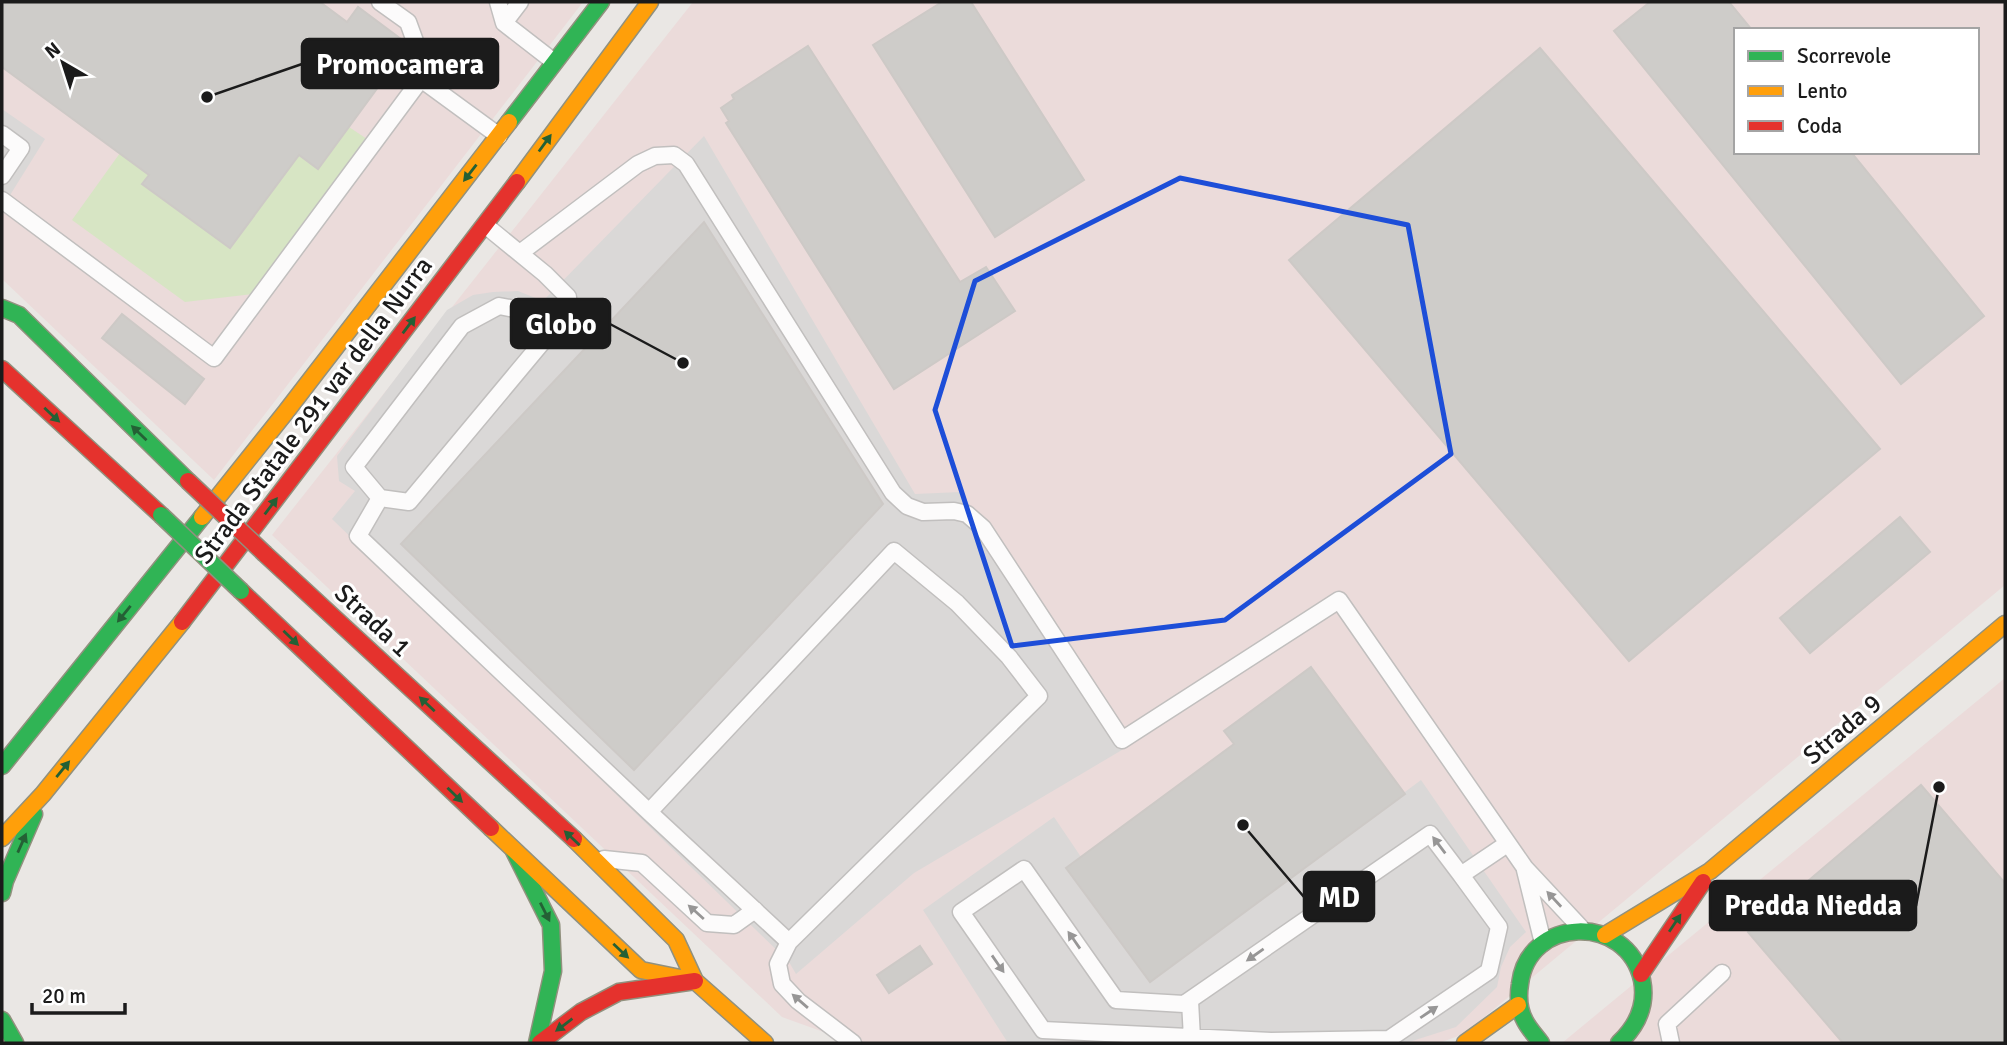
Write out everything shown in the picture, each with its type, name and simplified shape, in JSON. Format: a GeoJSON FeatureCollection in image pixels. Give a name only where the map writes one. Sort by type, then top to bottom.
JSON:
{"type":"FeatureCollection","features":[{"type":"Feature","properties":{"kind":"street","name":"Strada Statale 291 var della Nurra"},"geometry":{"type":"LineString","coordinates":[[2,766],[285,413],[601,2]]}},
{"type":"Feature","properties":{"kind":"street","name":"Strada Statale 291 var della Nurra"},"geometry":{"type":"LineString","coordinates":[[2,838],[43,794],[200,599],[485,225],[650,2]]}},
{"type":"Feature","properties":{"kind":"street","name":"Strada 1"},"geometry":{"type":"LineString","coordinates":[[2,308],[19,315],[265,554],[595,859],[676,940],[695,981],[765,1043]]}},
{"type":"Feature","properties":{"kind":"street"},"geometry":{"type":"LineString","coordinates":[[2,369],[161,515],[641,970],[695,981]]}},
{"type":"Feature","properties":{"kind":"street","name":"Strada 9"},"geometry":{"type":"LineString","coordinates":[[1605,936],[1710,871],[2005,624]]}},
{"type":"Feature","properties":{"kind":"street"},"geometry":{"type":"LineString","coordinates":[[2,746],[31,730]]}},
{"type":"Feature","properties":{"kind":"street"},"geometry":{"type":"LineString","coordinates":[[2,893],[43,794]]}},
{"type":"Feature","properties":{"kind":"street"},"geometry":{"type":"LineString","coordinates":[[514,851],[551,925],[553,971],[538,1043]]}},
{"type":"Feature","properties":{"kind":"street","name":"Strada 9"},"geometry":{"type":"LineString","coordinates":[[1641,974],[1710,871]]}},
{"type":"Feature","properties":{"kind":"street"},"geometry":{"type":"LineString","coordinates":[[1541,1043],[1530,1033],[1522,1020],[1517,987],[1521,970],[1530,955],[1543,943],[1562,933],[1584,930],[1605,936],[1621,945],[1633,958],[1641,974],[1644,988],[1640,1017],[1629,1034],[1619,1043]]}},
{"type":"Feature","properties":{"kind":"street"},"geometry":{"type":"LineString","coordinates":[[538,1043],[581,1012],[619,992],[695,981]]}},
{"type":"Feature","properties":{"kind":"street"},"geometry":{"type":"LineString","coordinates":[[1464,1042],[1518,1005]]}},
{"type":"Feature","properties":{"kind":"street"},"geometry":{"type":"LineString","coordinates":[[1640,1017],[1648,1040]]}},
{"type":"Feature","properties":{"kind":"street"},"geometry":{"type":"LineString","coordinates":[[2,1020],[15,1043]]}},
{"type":"Feature","properties":{"kind":"lane"},"geometry":{"type":"LineString","coordinates":[[2,200],[214,358],[421,79],[420,55],[408,22],[380,2]]}},
{"type":"Feature","properties":{"kind":"lane"},"geometry":{"type":"LineString","coordinates":[[498,2],[503,23],[554,61]]}},
{"type":"Feature","properties":{"kind":"lane"},"geometry":{"type":"LineString","coordinates":[[503,23],[520,2]]}},
{"type":"Feature","properties":{"kind":"lane"},"geometry":{"type":"LineString","coordinates":[[421,79],[499,136]]}},
{"type":"Feature","properties":{"kind":"lane"},"geometry":{"type":"LineString","coordinates":[[2,134],[21,148],[2,176]]}},
{"type":"Feature","properties":{"kind":"lane"},"geometry":{"type":"LineString","coordinates":[[520,253],[638,164],[654,156],[674,155],[686,164],[893,493],[907,506],[923,512],[967,514],[984,528],[1122,740],[1339,600],[1507,844],[1525,868],[1584,930]]}},
{"type":"Feature","properties":{"kind":"lane"},"geometry":{"type":"LineString","coordinates":[[485,225],[568,296],[568,309],[555,327],[409,502],[380,498],[354,467],[462,327],[499,306],[541,314],[555,327]]}},
{"type":"Feature","properties":{"kind":"lane"},"geometry":{"type":"LineString","coordinates":[[380,498],[358,536],[789,942]]}},
{"type":"Feature","properties":{"kind":"lane"},"geometry":{"type":"LineString","coordinates":[[649,812],[894,551],[957,603],[1009,657],[1039,696],[789,942],[778,964],[782,985],[798,1001],[853,1043]]}},
{"type":"Feature","properties":{"kind":"lane"},"geometry":{"type":"LineString","coordinates":[[1430,834],[1461,875],[1499,928],[1489,971],[1389,1039],[1252,1042],[1043,1030],[961,912],[1024,869],[1116,1000],[1184,1004],[1430,834]]}},
{"type":"Feature","properties":{"kind":"lane"},"geometry":{"type":"LineString","coordinates":[[1461,875],[1507,844]]}},
{"type":"Feature","properties":{"kind":"lane"},"geometry":{"type":"LineString","coordinates":[[595,859],[642,863],[707,922],[734,925],[755,910]]}},
{"type":"Feature","properties":{"kind":"lane"},"geometry":{"type":"LineString","coordinates":[[1525,868],[1543,943]]}},
{"type":"Feature","properties":{"kind":"lane"},"geometry":{"type":"LineString","coordinates":[[1671,1043],[1667,1024],[1722,973]]}},
{"type":"Feature","properties":{"kind":"lane"},"geometry":{"type":"LineString","coordinates":[[1190,1000],[1192,1038]]}},
{"type":"Feature","properties":{"kind":"highlighted area"},"geometry":{"type":"Polygon","coordinates":[[[1180,178],[1408,225],[1451,454],[1225,620],[1012,646],[935,410],[975,281],[1180,178]]]}},
{"type":"Feature","properties":{"kind":"shaded area"},"geometry":{"type":"Polygon","coordinates":[[[2,2],[583,2],[214,480],[2,279],[2,2]]]}},
{"type":"Feature","properties":{"kind":"shaded area"},"geometry":{"type":"Polygon","coordinates":[[[693,2],[2005,2],[2005,585],[1464,1034],[1439,1043],[854,1043],[782,1017],[272,535],[693,2]]]}},
{"type":"Feature","properties":{"kind":"shaded area"},"geometry":{"type":"Polygon","coordinates":[[[2,109],[45,139],[2,208],[2,109]]]}},
{"type":"Feature","properties":{"kind":"shaded area"},"geometry":{"type":"Polygon","coordinates":[[[704,136],[915,494],[960,492],[1127,747],[914,873],[796,974],[789,962],[332,519],[355,491],[339,481],[337,456],[447,310],[473,295],[493,292],[518,291],[543,301],[704,136]],[[704,222],[401,544],[634,770],[883,503],[704,222]]]}},
{"type":"Feature","properties":{"kind":"shaded area"},"geometry":{"type":"Polygon","coordinates":[[[2005,678],[2005,1043],[1562,1043],[1608,1005],[2005,678]]]}},
{"type":"Feature","properties":{"kind":"shaded area"},"geometry":{"type":"Polygon","coordinates":[[[1421,780],[1526,932],[1510,947],[1501,967],[1497,987],[1456,1027],[1406,1043],[1008,1043],[923,910],[1054,817],[1081,857],[1066,868],[1150,982],[1421,780]]]}},
{"type":"Feature","properties":{"kind":"green space"},"geometry":{"type":"Polygon","coordinates":[[[349,127],[367,139],[253,294],[185,302],[72,220],[120,153],[149,175],[143,185],[230,248],[299,155],[318,169],[349,127]]]}},
{"type":"Feature","properties":{"kind":"building"},"geometry":{"type":"Polygon","coordinates":[[[2,2],[320,2],[347,22],[358,7],[409,45],[318,169],[299,155],[230,248],[142,184],[149,175],[2,67],[2,2]]]}},
{"type":"Feature","properties":{"kind":"building"},"geometry":{"type":"Polygon","coordinates":[[[942,2],[971,2],[1084,180],[995,237],[873,45],[942,2]]]}},
{"type":"Feature","properties":{"kind":"building"},"geometry":{"type":"Polygon","coordinates":[[[1650,2],[1729,2],[1750,28],[1734,28],[1734,154],[1853,154],[1984,316],[1901,384],[1614,31],[1650,2]]]}},
{"type":"Feature","properties":{"kind":"building"},"geometry":{"type":"Polygon","coordinates":[[[808,46],[960,282],[986,267],[1015,311],[894,389],[726,123],[729,121],[721,108],[734,99],[732,95],[808,46]]]}},
{"type":"Feature","properties":{"kind":"building"},"geometry":{"type":"Polygon","coordinates":[[[1540,48],[1880,449],[1629,661],[1289,260],[1540,48]]]}},
{"type":"Feature","properties":{"kind":"building"},"geometry":{"type":"Polygon","coordinates":[[[704,222],[883,504],[634,770],[401,544],[704,222]]]}},
{"type":"Feature","properties":{"kind":"building"},"geometry":{"type":"Polygon","coordinates":[[[122,314],[204,379],[185,404],[102,338],[122,314]]]}},
{"type":"Feature","properties":{"kind":"building"},"geometry":{"type":"Polygon","coordinates":[[[1900,517],[1930,552],[1810,653],[1780,618],[1900,517]]]}},
{"type":"Feature","properties":{"kind":"building"},"geometry":{"type":"Polygon","coordinates":[[[1311,667],[1405,794],[1150,982],[1066,868],[1234,744],[1224,731],[1311,667]]]}},
{"type":"Feature","properties":{"kind":"building"},"geometry":{"type":"Polygon","coordinates":[[[1921,785],[2005,883],[2005,1043],[1843,1043],[1748,932],[1921,785]]]}},
{"type":"Feature","properties":{"kind":"building"},"geometry":{"type":"Polygon","coordinates":[[[920,946],[932,964],[889,993],[877,975],[920,946]]]}},
{"type":"Feature","properties":{"kind":"traffic: fast"},"geometry":{"type":"LineString","coordinates":[[509,122],[601,2]]}},
{"type":"Feature","properties":{"kind":"traffic: fast"},"geometry":{"type":"LineString","coordinates":[[2,308],[19,315],[188,481]]}},
{"type":"Feature","properties":{"kind":"traffic: fast"},"geometry":{"type":"LineString","coordinates":[[161,515],[241,591]]}},
{"type":"Feature","properties":{"kind":"traffic: fast"},"geometry":{"type":"LineString","coordinates":[[2,766],[202,517]]}},
{"type":"Feature","properties":{"kind":"traffic: fast"},"geometry":{"type":"LineString","coordinates":[[2,893],[34,814]]}},
{"type":"Feature","properties":{"kind":"traffic: fast"},"geometry":{"type":"LineString","coordinates":[[514,851],[551,925],[553,971],[537,1043]]}},
{"type":"Feature","properties":{"kind":"traffic: fast"},"geometry":{"type":"LineString","coordinates":[[1541,1043],[1527,1024],[1520,1008],[1520,984],[1527,962],[1540,945],[1558,935],[1578,931],[1599,934],[1618,943],[1633,958],[1642,980],[1643,998],[1639,1015],[1631,1030],[1619,1043]]}},
{"type":"Feature","properties":{"kind":"traffic: fast"},"geometry":{"type":"LineString","coordinates":[[2,1020],[15,1043]]}},
{"type":"Feature","properties":{"kind":"traffic: slow"},"geometry":{"type":"LineString","coordinates":[[517,182],[650,2]]}},
{"type":"Feature","properties":{"kind":"traffic: slow"},"geometry":{"type":"LineString","coordinates":[[202,517],[509,122]]}},
{"type":"Feature","properties":{"kind":"traffic: slow"},"geometry":{"type":"LineString","coordinates":[[2,838],[43,794],[182,622]]}},
{"type":"Feature","properties":{"kind":"traffic: slow"},"geometry":{"type":"LineString","coordinates":[[1605,935],[1710,871],[2005,624]]}},
{"type":"Feature","properties":{"kind":"traffic: slow"},"geometry":{"type":"LineString","coordinates":[[491,828],[641,970],[690,980]]}},
{"type":"Feature","properties":{"kind":"traffic: slow"},"geometry":{"type":"LineString","coordinates":[[574,839],[676,940],[695,981],[765,1043]]}},
{"type":"Feature","properties":{"kind":"traffic: slow"},"geometry":{"type":"LineString","coordinates":[[1465,1043],[1518,1005]]}},
{"type":"Feature","properties":{"kind":"traffic: jam"},"geometry":{"type":"LineString","coordinates":[[182,622],[517,182]]}},
{"type":"Feature","properties":{"kind":"traffic: jam"},"geometry":{"type":"LineString","coordinates":[[2,369],[161,515]]}},
{"type":"Feature","properties":{"kind":"traffic: jam"},"geometry":{"type":"LineString","coordinates":[[188,481],[265,554]]}},
{"type":"Feature","properties":{"kind":"traffic: jam"},"geometry":{"type":"LineString","coordinates":[[265,554],[574,839]]}},
{"type":"Feature","properties":{"kind":"traffic: jam"},"geometry":{"type":"LineString","coordinates":[[241,591],[491,828]]}},
{"type":"Feature","properties":{"kind":"traffic: jam"},"geometry":{"type":"LineString","coordinates":[[1641,974],[1703,882]]}},
{"type":"Feature","properties":{"kind":"traffic: jam"},"geometry":{"type":"LineString","coordinates":[[540,1043],[581,1012],[619,992],[695,981]]}},
{"type":"Feature","properties":{"kind":"place","name":"Promocamera"},"geometry":{"type":"Point","coordinates":[207,97]}},
{"type":"Feature","properties":{"kind":"place","name":"Globo"},"geometry":{"type":"Point","coordinates":[683,363]}},
{"type":"Feature","properties":{"kind":"place","name":"Predda Niedda"},"geometry":{"type":"Point","coordinates":[1939,787]}},
{"type":"Feature","properties":{"kind":"place","name":"MD"},"geometry":{"type":"Point","coordinates":[1243,825]}}]}
